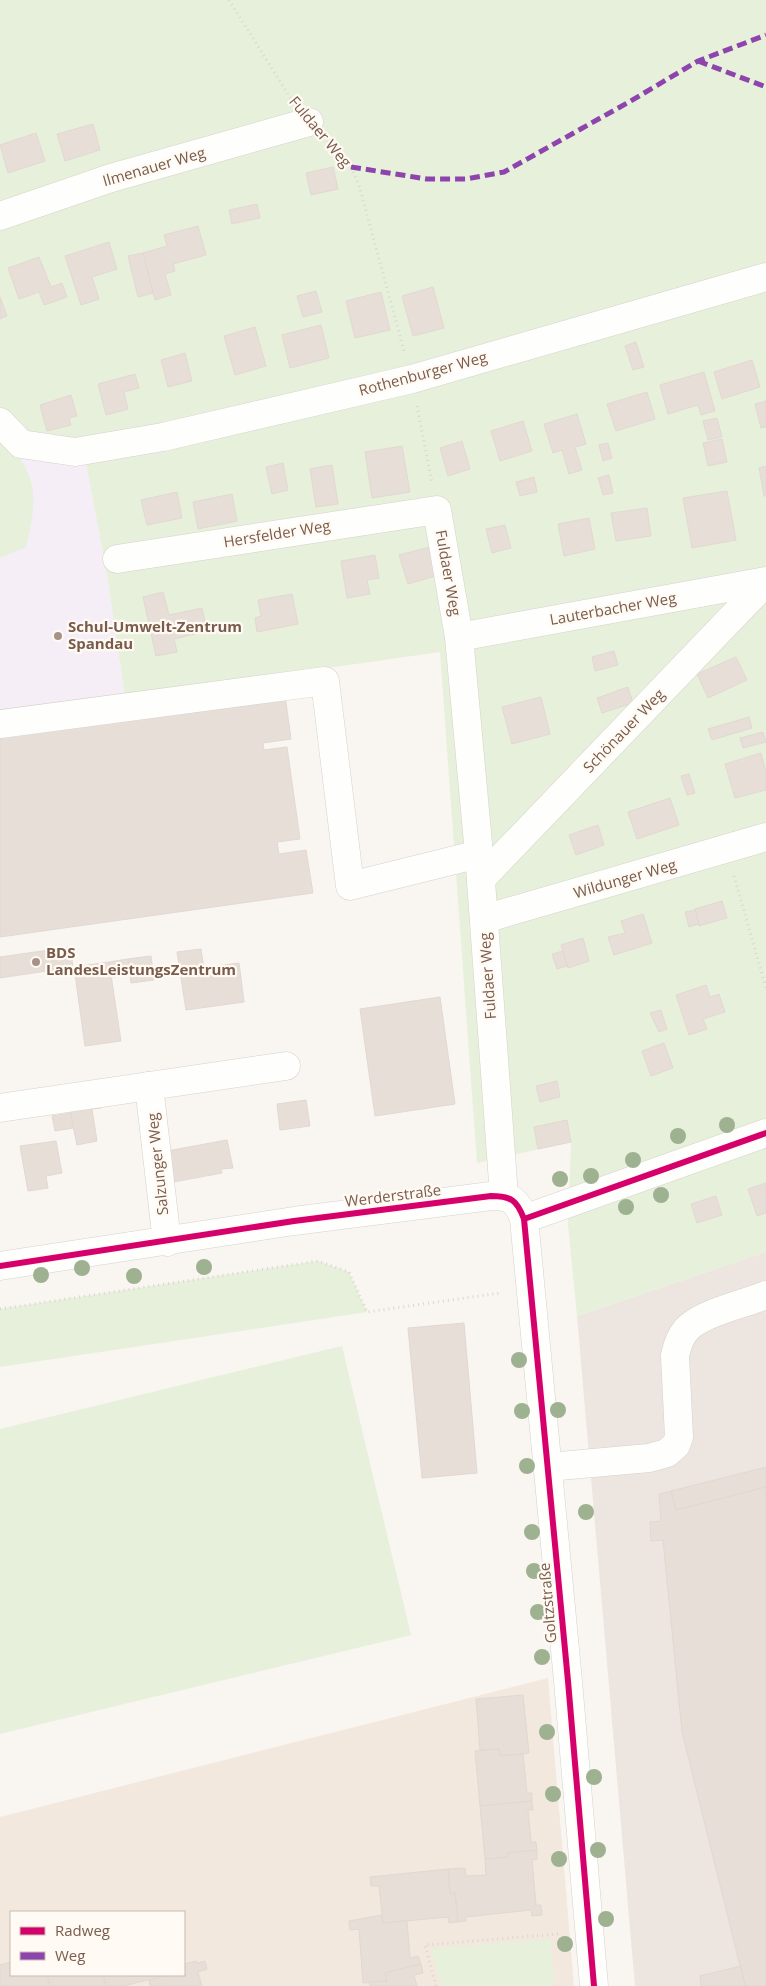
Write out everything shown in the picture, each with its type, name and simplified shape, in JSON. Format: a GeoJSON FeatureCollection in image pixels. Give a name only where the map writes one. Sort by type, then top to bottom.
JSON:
{"type":"FeatureCollection","features":[{"type":"Feature","properties":{"kind":"street","name":"Ilmenauer Weg"},"geometry":{"type":"LineString","coordinates":[[0,216],[111,178],[309,122]]}},
{"type":"Feature","properties":{"kind":"street","name":"Rothenburger Weg"},"geometry":{"type":"LineString","coordinates":[[0,422],[21,444],[75,452],[163,437],[412,379],[766,277]]}},
{"type":"Feature","properties":{"kind":"street","name":"Hersfelder Weg"},"geometry":{"type":"LineString","coordinates":[[117,559],[437,510]]}},
{"type":"Feature","properties":{"kind":"street","name":"Fuldaer Weg"},"geometry":{"type":"LineString","coordinates":[[437,510],[460,637],[480,867],[504,1196]]}},
{"type":"Feature","properties":{"kind":"street","name":"Lauterbacher Weg"},"geometry":{"type":"LineString","coordinates":[[460,637],[766,581]]}},
{"type":"Feature","properties":{"kind":"street","name":"Schönauer Weg"},"geometry":{"type":"LineString","coordinates":[[480,867],[766,581]]}},
{"type":"Feature","properties":{"kind":"street"},"geometry":{"type":"LineString","coordinates":[[0,724],[325,681],[350,886],[480,867]]}},
{"type":"Feature","properties":{"kind":"street","name":"Wildunger Weg"},"geometry":{"type":"LineString","coordinates":[[484,919],[727,850],[766,837]]}},
{"type":"Feature","properties":{"kind":"street"},"geometry":{"type":"LineString","coordinates":[[0,1108],[286,1066]]}},
{"type":"Feature","properties":{"kind":"street","name":"Salzunger Weg"},"geometry":{"type":"LineString","coordinates":[[149,1086],[167,1242]]}},
{"type":"Feature","properties":{"kind":"street"},"geometry":{"type":"LineString","coordinates":[[504,1196],[518,1204],[524,1219],[766,1133]]}},
{"type":"Feature","properties":{"kind":"street","name":"Werderstraße"},"geometry":{"type":"LineString","coordinates":[[0,1266],[167,1242],[294,1221],[504,1196]]}},
{"type":"Feature","properties":{"kind":"street","name":"Goltzstraße"},"geometry":{"type":"LineString","coordinates":[[524,1219],[594,1986]]}},
{"type":"Feature","properties":{"kind":"street"},"geometry":{"type":"LineString","coordinates":[[548,1467],[649,1458],[660,1456],[672,1450],[679,1437],[675,1356],[684,1334],[689,1327],[704,1319],[766,1295]]}},
{"type":"Feature","properties":{"kind":"path"},"geometry":{"type":"LineString","coordinates":[[727,850],[766,988]]}},
{"type":"Feature","properties":{"kind":"path"},"geometry":{"type":"LineString","coordinates":[[0,1309],[318,1261],[349,1272],[366,1312],[500,1293]]}},
{"type":"Feature","properties":{"kind":"path"},"geometry":{"type":"LineString","coordinates":[[436,1986],[425,1945],[559,1934]]}},
{"type":"Feature","properties":{"kind":"shaded area","name":"Schul-Umwelt-Zentrum Spandau"},"geometry":{"type":"Polygon","coordinates":[[[0,437],[86,463],[107,574],[125,697],[0,714],[0,437]]]}},
{"type":"Feature","properties":{"kind":"shaded area"},"geometry":{"type":"Polygon","coordinates":[[[766,1252],[766,1986],[635,1986],[577,1316],[766,1252]]]}},
{"type":"Feature","properties":{"kind":"shaded area"},"geometry":{"type":"Polygon","coordinates":[[[548,1678],[574,1986],[0,1986],[0,1817],[548,1678]]]}},
{"type":"Feature","properties":{"kind":"green space"},"geometry":{"type":"Polygon","coordinates":[[[0,0],[766,0],[766,1252],[577,1316],[568,1225],[571,1142],[477,1163],[440,652],[125,697],[107,574],[86,463],[0,422],[0,0]]]}},
{"type":"Feature","properties":{"kind":"green space"},"geometry":{"type":"Polygon","coordinates":[[[0,437],[13,450],[29,475],[33,500],[26,547],[0,558],[0,437]]]}},
{"type":"Feature","properties":{"kind":"green space"},"geometry":{"type":"Polygon","coordinates":[[[318,1261],[349,1272],[367,1312],[0,1367],[0,1309],[318,1261]]]}},
{"type":"Feature","properties":{"kind":"green space"},"geometry":{"type":"Polygon","coordinates":[[[342,1346],[411,1635],[0,1734],[0,1429],[342,1346]]]}},
{"type":"Feature","properties":{"kind":"green space"},"geometry":{"type":"Polygon","coordinates":[[[551,1939],[554,1986],[441,1986],[431,1949],[551,1939]]]}},
{"type":"Feature","properties":{"kind":"building"},"geometry":{"type":"Polygon","coordinates":[[[93,124],[100,150],[65,161],[57,134],[93,124]]]}},
{"type":"Feature","properties":{"kind":"building"},"geometry":{"type":"Polygon","coordinates":[[[36,133],[45,161],[8,173],[0,145],[36,133]]]}},
{"type":"Feature","properties":{"kind":"building"},"geometry":{"type":"Polygon","coordinates":[[[333,167],[338,189],[311,195],[306,173],[333,167]]]}},
{"type":"Feature","properties":{"kind":"building"},"geometry":{"type":"Polygon","coordinates":[[[257,204],[260,218],[232,224],[229,210],[257,204]]]}},
{"type":"Feature","properties":{"kind":"building"},"geometry":{"type":"Polygon","coordinates":[[[198,226],[206,255],[173,264],[175,271],[165,274],[171,295],[155,300],[143,253],[167,246],[164,235],[198,226]]]}},
{"type":"Feature","properties":{"kind":"building"},"geometry":{"type":"Polygon","coordinates":[[[109,242],[117,269],[92,277],[99,299],[81,305],[65,256],[109,242]]]}},
{"type":"Feature","properties":{"kind":"building"},"geometry":{"type":"Polygon","coordinates":[[[143,253],[153,293],[138,297],[128,256],[143,253]]]}},
{"type":"Feature","properties":{"kind":"building"},"geometry":{"type":"Polygon","coordinates":[[[39,257],[51,287],[62,283],[67,297],[44,305],[39,292],[19,299],[8,268],[39,257]]]}},
{"type":"Feature","properties":{"kind":"building"},"geometry":{"type":"Polygon","coordinates":[[[433,287],[444,328],[413,336],[402,296],[433,287]]]}},
{"type":"Feature","properties":{"kind":"building"},"geometry":{"type":"Polygon","coordinates":[[[316,291],[322,312],[303,317],[297,296],[316,291]]]}},
{"type":"Feature","properties":{"kind":"building"},"geometry":{"type":"Polygon","coordinates":[[[381,292],[390,330],[355,338],[346,301],[381,292]]]}},
{"type":"Feature","properties":{"kind":"building"},"geometry":{"type":"Polygon","coordinates":[[[0,297],[7,316],[0,319],[0,297]]]}},
{"type":"Feature","properties":{"kind":"building"},"geometry":{"type":"Polygon","coordinates":[[[321,325],[329,358],[290,368],[282,335],[321,325]]]}},
{"type":"Feature","properties":{"kind":"building"},"geometry":{"type":"Polygon","coordinates":[[[255,327],[266,366],[235,375],[224,336],[255,327]]]}},
{"type":"Feature","properties":{"kind":"building"},"geometry":{"type":"Polygon","coordinates":[[[636,342],[644,367],[633,370],[625,346],[636,342]]]}},
{"type":"Feature","properties":{"kind":"building"},"geometry":{"type":"Polygon","coordinates":[[[185,353],[192,381],[168,387],[161,360],[185,353]]]}},
{"type":"Feature","properties":{"kind":"building"},"geometry":{"type":"Polygon","coordinates":[[[752,360],[760,387],[722,399],[714,372],[752,360]]]}},
{"type":"Feature","properties":{"kind":"building"},"geometry":{"type":"Polygon","coordinates":[[[704,372],[715,411],[701,415],[698,405],[668,414],[660,385],[704,372]]]}},
{"type":"Feature","properties":{"kind":"building"},"geometry":{"type":"Polygon","coordinates":[[[135,374],[139,388],[124,392],[128,409],[106,415],[98,384],[135,374]]]}},
{"type":"Feature","properties":{"kind":"building"},"geometry":{"type":"Polygon","coordinates":[[[647,392],[655,419],[616,431],[607,404],[647,392]]]}},
{"type":"Feature","properties":{"kind":"building"},"geometry":{"type":"Polygon","coordinates":[[[71,395],[77,416],[69,418],[71,425],[47,431],[40,405],[71,395]]]}},
{"type":"Feature","properties":{"kind":"building"},"geometry":{"type":"Polygon","coordinates":[[[766,401],[766,427],[761,428],[755,404],[766,401]]]}},
{"type":"Feature","properties":{"kind":"building"},"geometry":{"type":"Polygon","coordinates":[[[577,414],[586,444],[575,447],[582,470],[569,474],[562,450],[553,453],[544,424],[577,414]]]}},
{"type":"Feature","properties":{"kind":"building"},"geometry":{"type":"Polygon","coordinates":[[[717,418],[722,437],[708,440],[703,421],[717,418]]]}},
{"type":"Feature","properties":{"kind":"building"},"geometry":{"type":"Polygon","coordinates":[[[523,421],[532,451],[500,461],[491,431],[523,421]]]}},
{"type":"Feature","properties":{"kind":"building"},"geometry":{"type":"Polygon","coordinates":[[[722,439],[727,462],[708,466],[703,443],[722,439]]]}},
{"type":"Feature","properties":{"kind":"building"},"geometry":{"type":"Polygon","coordinates":[[[462,441],[470,469],[448,476],[440,448],[462,441]]]}},
{"type":"Feature","properties":{"kind":"building"},"geometry":{"type":"Polygon","coordinates":[[[608,443],[612,458],[603,461],[599,445],[608,443]]]}},
{"type":"Feature","properties":{"kind":"building"},"geometry":{"type":"Polygon","coordinates":[[[402,446],[410,492],[372,498],[365,452],[402,446]]]}},
{"type":"Feature","properties":{"kind":"building"},"geometry":{"type":"Polygon","coordinates":[[[283,463],[288,490],[272,494],[266,467],[283,463]]]}},
{"type":"Feature","properties":{"kind":"building"},"geometry":{"type":"Polygon","coordinates":[[[332,465],[338,504],[316,507],[310,469],[332,465]]]}},
{"type":"Feature","properties":{"kind":"building"},"geometry":{"type":"Polygon","coordinates":[[[766,466],[766,496],[764,496],[759,468],[766,466]]]}},
{"type":"Feature","properties":{"kind":"building"},"geometry":{"type":"Polygon","coordinates":[[[609,475],[613,493],[603,495],[598,478],[609,475]]]}},
{"type":"Feature","properties":{"kind":"building"},"geometry":{"type":"Polygon","coordinates":[[[534,477],[537,492],[520,496],[516,482],[534,477]]]}},
{"type":"Feature","properties":{"kind":"building"},"geometry":{"type":"Polygon","coordinates":[[[727,491],[736,540],[692,548],[683,498],[727,491]]]}},
{"type":"Feature","properties":{"kind":"building"},"geometry":{"type":"Polygon","coordinates":[[[177,492],[182,518],[147,525],[141,500],[177,492]]]}},
{"type":"Feature","properties":{"kind":"building"},"geometry":{"type":"Polygon","coordinates":[[[232,494],[237,521],[198,529],[193,502],[232,494]]]}},
{"type":"Feature","properties":{"kind":"building"},"geometry":{"type":"Polygon","coordinates":[[[647,508],[651,536],[616,541],[611,513],[647,508]]]}},
{"type":"Feature","properties":{"kind":"building"},"geometry":{"type":"Polygon","coordinates":[[[589,518],[595,549],[564,556],[558,524],[589,518]]]}},
{"type":"Feature","properties":{"kind":"building"},"geometry":{"type":"Polygon","coordinates":[[[505,525],[511,548],[492,553],[486,529],[505,525]]]}},
{"type":"Feature","properties":{"kind":"building"},"geometry":{"type":"Polygon","coordinates":[[[430,547],[439,575],[408,584],[399,555],[430,547]]]}},
{"type":"Feature","properties":{"kind":"building"},"geometry":{"type":"Polygon","coordinates":[[[375,555],[379,578],[367,580],[370,594],[347,598],[341,561],[375,555]]]}},
{"type":"Feature","properties":{"kind":"building"},"geometry":{"type":"Polygon","coordinates":[[[163,592],[169,615],[202,608],[207,631],[174,639],[177,652],[156,656],[143,597],[163,592]]]}},
{"type":"Feature","properties":{"kind":"building"},"geometry":{"type":"Polygon","coordinates":[[[292,594],[298,624],[257,632],[255,618],[261,616],[258,600],[292,594]]]}},
{"type":"Feature","properties":{"kind":"building"},"geometry":{"type":"Polygon","coordinates":[[[614,651],[618,665],[595,671],[592,657],[614,651]]]}},
{"type":"Feature","properties":{"kind":"building"},"geometry":{"type":"Polygon","coordinates":[[[736,657],[747,680],[708,698],[697,674],[736,657]]]}},
{"type":"Feature","properties":{"kind":"building"},"geometry":{"type":"Polygon","coordinates":[[[628,687],[633,703],[602,713],[597,698],[628,687]]]}},
{"type":"Feature","properties":{"kind":"building"},"geometry":{"type":"Polygon","coordinates":[[[285,695],[291,739],[263,743],[264,750],[287,747],[300,839],[277,842],[279,854],[306,850],[313,893],[0,937],[0,735],[285,695]]]}},
{"type":"Feature","properties":{"kind":"building"},"geometry":{"type":"Polygon","coordinates":[[[541,697],[550,734],[512,744],[502,707],[541,697]]]}},
{"type":"Feature","properties":{"kind":"building"},"geometry":{"type":"Polygon","coordinates":[[[749,717],[752,728],[712,740],[708,729],[749,717]]]}},
{"type":"Feature","properties":{"kind":"building"},"geometry":{"type":"Polygon","coordinates":[[[763,732],[766,742],[743,748],[740,738],[763,732]]]}},
{"type":"Feature","properties":{"kind":"building"},"geometry":{"type":"Polygon","coordinates":[[[761,753],[766,772],[766,790],[735,798],[725,764],[761,753]]]}},
{"type":"Feature","properties":{"kind":"building"},"geometry":{"type":"Polygon","coordinates":[[[689,774],[695,793],[687,795],[681,776],[689,774]]]}},
{"type":"Feature","properties":{"kind":"building"},"geometry":{"type":"Polygon","coordinates":[[[670,798],[679,825],[637,839],[628,812],[670,798]]]}},
{"type":"Feature","properties":{"kind":"building"},"geometry":{"type":"Polygon","coordinates":[[[598,825],[604,845],[576,855],[569,835],[598,825]]]}},
{"type":"Feature","properties":{"kind":"building"},"geometry":{"type":"Polygon","coordinates":[[[722,901],[727,918],[699,926],[695,909],[722,901]]]}},
{"type":"Feature","properties":{"kind":"building"},"geometry":{"type":"Polygon","coordinates":[[[695,910],[699,924],[689,927],[685,912],[695,910]]]}},
{"type":"Feature","properties":{"kind":"building"},"geometry":{"type":"Polygon","coordinates":[[[643,914],[652,943],[614,955],[608,937],[625,933],[621,921],[643,914]]]}},
{"type":"Feature","properties":{"kind":"building"},"geometry":{"type":"Polygon","coordinates":[[[583,938],[589,961],[568,968],[561,945],[583,938]]]}},
{"type":"Feature","properties":{"kind":"building","name":"BDS LandesLeistungsZentrum"},"geometry":{"type":"Polygon","coordinates":[[[70,947],[73,967],[0,978],[0,957],[70,947]]]}},
{"type":"Feature","properties":{"kind":"building"},"geometry":{"type":"Polygon","coordinates":[[[201,949],[205,976],[217,974],[216,966],[239,963],[244,1002],[186,1010],[177,952],[201,949]]]}},
{"type":"Feature","properties":{"kind":"building"},"geometry":{"type":"Polygon","coordinates":[[[563,951],[567,966],[557,969],[552,954],[563,951]]]}},
{"type":"Feature","properties":{"kind":"building"},"geometry":{"type":"Polygon","coordinates":[[[151,956],[154,980],[131,983],[128,959],[151,956]]]}},
{"type":"Feature","properties":{"kind":"building"},"geometry":{"type":"Polygon","coordinates":[[[128,959],[130,975],[112,977],[109,962],[128,959]]]}},
{"type":"Feature","properties":{"kind":"building"},"geometry":{"type":"Polygon","coordinates":[[[109,962],[121,1041],[85,1046],[74,967],[109,962]]]}},
{"type":"Feature","properties":{"kind":"building"},"geometry":{"type":"Polygon","coordinates":[[[706,985],[710,997],[719,994],[725,1012],[703,1019],[707,1029],[689,1035],[676,995],[706,985]]]}},
{"type":"Feature","properties":{"kind":"building"},"geometry":{"type":"Polygon","coordinates":[[[440,997],[455,1104],[375,1116],[360,1009],[440,997]]]}},
{"type":"Feature","properties":{"kind":"building"},"geometry":{"type":"Polygon","coordinates":[[[661,1010],[667,1029],[659,1032],[650,1013],[661,1010]]]}},
{"type":"Feature","properties":{"kind":"building"},"geometry":{"type":"Polygon","coordinates":[[[664,1043],[673,1068],[651,1076],[642,1051],[664,1043]]]}},
{"type":"Feature","properties":{"kind":"building"},"geometry":{"type":"Polygon","coordinates":[[[557,1081],[560,1097],[540,1102],[536,1086],[557,1081]]]}},
{"type":"Feature","properties":{"kind":"building"},"geometry":{"type":"Polygon","coordinates":[[[306,1100],[310,1126],[280,1130],[277,1104],[306,1100]]]}},
{"type":"Feature","properties":{"kind":"building"},"geometry":{"type":"Polygon","coordinates":[[[100,1101],[101,1108],[92,1109],[97,1141],[77,1145],[69,1107],[100,1101]]]}},
{"type":"Feature","properties":{"kind":"building"},"geometry":{"type":"Polygon","coordinates":[[[71,1113],[73,1128],[55,1131],[52,1116],[71,1113]]]}},
{"type":"Feature","properties":{"kind":"building"},"geometry":{"type":"Polygon","coordinates":[[[567,1120],[571,1142],[538,1149],[534,1127],[567,1120]]]}},
{"type":"Feature","properties":{"kind":"building"},"geometry":{"type":"Polygon","coordinates":[[[227,1140],[233,1168],[221,1169],[222,1173],[173,1182],[167,1151],[227,1140]]]}},
{"type":"Feature","properties":{"kind":"building"},"geometry":{"type":"Polygon","coordinates":[[[56,1141],[62,1173],[46,1176],[48,1188],[28,1191],[20,1146],[56,1141]]]}},
{"type":"Feature","properties":{"kind":"building"},"geometry":{"type":"Polygon","coordinates":[[[766,1183],[766,1213],[757,1216],[748,1189],[766,1183]]]}},
{"type":"Feature","properties":{"kind":"building"},"geometry":{"type":"Polygon","coordinates":[[[716,1196],[722,1215],[697,1223],[691,1204],[716,1196]]]}},
{"type":"Feature","properties":{"kind":"building"},"geometry":{"type":"Polygon","coordinates":[[[464,1323],[477,1473],[422,1478],[408,1328],[464,1323]]]}},
{"type":"Feature","properties":{"kind":"building"},"geometry":{"type":"Polygon","coordinates":[[[766,1467],[766,1487],[676,1510],[671,1491],[766,1467]]]}},
{"type":"Feature","properties":{"kind":"building"},"geometry":{"type":"Polygon","coordinates":[[[766,1487],[766,1986],[745,1986],[682,1732],[663,1540],[651,1541],[650,1522],[661,1521],[659,1494],[671,1491],[676,1510],[766,1487]]]}},
{"type":"Feature","properties":{"kind":"building"},"geometry":{"type":"Polygon","coordinates":[[[523,1695],[529,1753],[500,1756],[499,1749],[480,1750],[476,1699],[523,1695]]]}},
{"type":"Feature","properties":{"kind":"building"},"geometry":{"type":"Polygon","coordinates":[[[499,1749],[500,1756],[523,1754],[527,1793],[532,1793],[532,1801],[480,1806],[475,1751],[499,1749]]]}},
{"type":"Feature","properties":{"kind":"building"},"geometry":{"type":"Polygon","coordinates":[[[532,1801],[533,1810],[528,1810],[531,1842],[536,1842],[537,1850],[508,1853],[508,1857],[485,1859],[480,1806],[532,1801]]]}},
{"type":"Feature","properties":{"kind":"building"},"geometry":{"type":"Polygon","coordinates":[[[537,1850],[537,1859],[532,1860],[536,1905],[541,1905],[542,1915],[532,1916],[531,1910],[466,1917],[466,1921],[458,1922],[455,1893],[450,1894],[448,1869],[465,1868],[466,1876],[486,1875],[485,1859],[508,1857],[508,1853],[537,1850]]]}},
{"type":"Feature","properties":{"kind":"building"},"geometry":{"type":"Polygon","coordinates":[[[448,1869],[450,1894],[455,1893],[458,1922],[449,1923],[448,1917],[383,1923],[379,1886],[371,1886],[370,1877],[448,1869]]]}},
{"type":"Feature","properties":{"kind":"building"},"geometry":{"type":"Polygon","coordinates":[[[382,1915],[383,1923],[407,1921],[410,1958],[418,1956],[421,1964],[385,1973],[387,1981],[363,1983],[359,1929],[350,1930],[349,1921],[382,1915]]]}},
{"type":"Feature","properties":{"kind":"building"},"geometry":{"type":"Polygon","coordinates":[[[205,1961],[207,1969],[198,1972],[202,1986],[150,1986],[149,1979],[164,1976],[185,1976],[185,1964],[205,1961]]]}},
{"type":"Feature","properties":{"kind":"building"},"geometry":{"type":"Polygon","coordinates":[[[10,1962],[10,1976],[47,1976],[50,1986],[0,1986],[0,1965],[10,1962]]]}},
{"type":"Feature","properties":{"kind":"building"},"geometry":{"type":"Polygon","coordinates":[[[421,1964],[423,1973],[414,1975],[417,1986],[370,1986],[369,1982],[387,1981],[385,1973],[421,1964]]]}},
{"type":"Feature","properties":{"kind":"building"},"geometry":{"type":"Polygon","coordinates":[[[741,1966],[745,1986],[701,1986],[700,1976],[741,1966]]]}},
{"type":"Feature","properties":{"kind":"building"},"geometry":{"type":"Polygon","coordinates":[[[47,1976],[103,1976],[106,1986],[50,1986],[47,1976]]]}},
{"type":"Feature","properties":{"kind":"building"},"geometry":{"type":"Polygon","coordinates":[[[103,1976],[165,1976],[123,1986],[106,1986],[103,1976]]]}},
{"type":"Feature","properties":{"kind":"marked path"},"geometry":{"type":"LineString","coordinates":[[351,167],[427,179],[466,179],[504,172],[698,61],[766,35]]}},
{"type":"Feature","properties":{"kind":"marked path"},"geometry":{"type":"LineString","coordinates":[[698,61],[766,87]]}},
{"type":"Feature","properties":{"kind":"cycle path"},"geometry":{"type":"LineString","coordinates":[[524,1219],[766,1133]]}},
{"type":"Feature","properties":{"kind":"cycle path"},"geometry":{"type":"LineString","coordinates":[[0,1266],[294,1221],[491,1196],[508,1198],[516,1203],[524,1219],[568,1681],[594,1986]]}},
{"type":"Feature","properties":{"kind":"place","name":"Schul-Umwelt-Zentrum Spandau"},"geometry":{"type":"Point","coordinates":[58,636]}},
{"type":"Feature","properties":{"kind":"place","name":"BDS LandesLeistungsZentrum"},"geometry":{"type":"Point","coordinates":[36,962]}}]}
